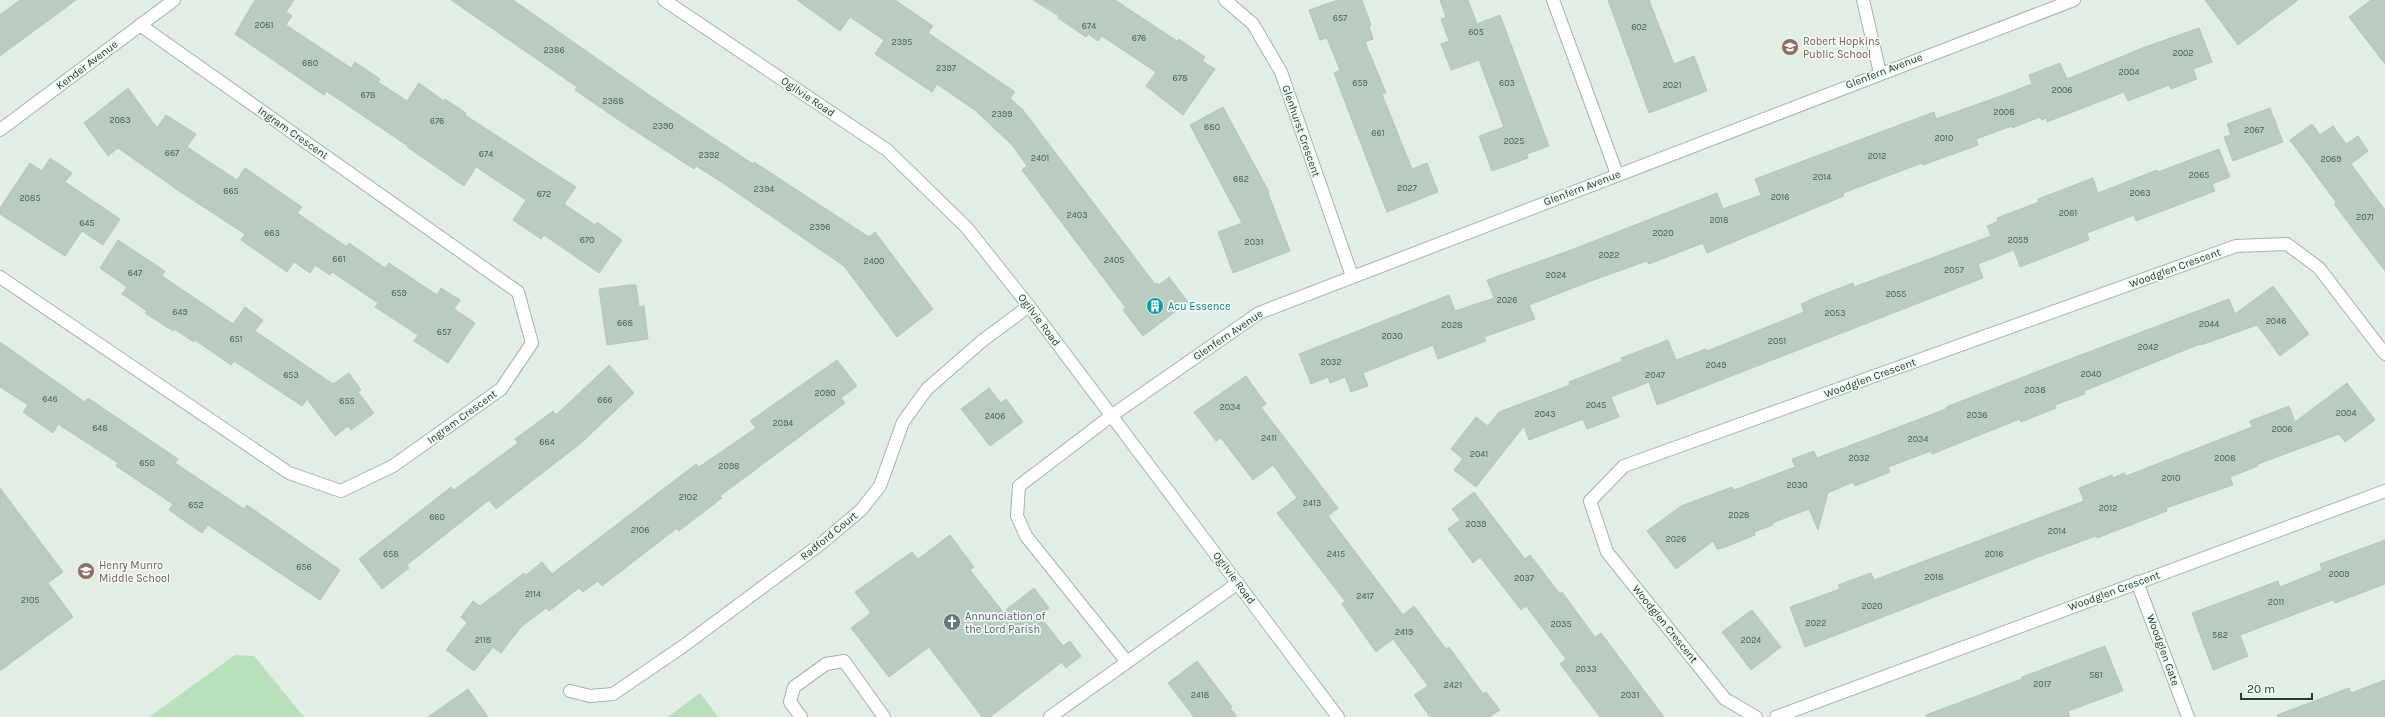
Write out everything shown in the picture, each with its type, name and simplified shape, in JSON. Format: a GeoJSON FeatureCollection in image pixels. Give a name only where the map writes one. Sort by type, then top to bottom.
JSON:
{"type":"FeatureCollection","features":[{"type":"Feature","properties":{"kind":"street","name":"Kender Avenue"},"geometry":{"type":"LineString","coordinates":[[0,130],[174,0]]}},
{"type":"Feature","properties":{"kind":"street","name":"Ogilvie Road"},"geometry":{"type":"LineString","coordinates":[[664,0],[887,150],[967,228],[1029,306],[1338,717]]}},
{"type":"Feature","properties":{"kind":"street","name":"Glenhurst Crescent"},"geometry":{"type":"LineString","coordinates":[[1225,0],[1253,24],[1281,72],[1352,276]]}},
{"type":"Feature","properties":{"kind":"street"},"geometry":{"type":"LineString","coordinates":[[1553,0],[1618,174]]}},
{"type":"Feature","properties":{"kind":"street"},"geometry":{"type":"LineString","coordinates":[[1863,0],[1880,73]]}},
{"type":"Feature","properties":{"kind":"street","name":"Glenfern Avenue"},"geometry":{"type":"LineString","coordinates":[[1127,662],[1026,536],[1017,516],[1019,486],[1111,416],[1259,313],[1880,73],[2074,0]]}},
{"type":"Feature","properties":{"kind":"street","name":"Ingram Crescent"},"geometry":{"type":"LineString","coordinates":[[0,277],[288,473],[342,491],[393,466],[501,389],[532,343],[518,292],[140,25]]}},
{"type":"Feature","properties":{"kind":"street","name":"Woodglen Crescent"},"geometry":{"type":"LineString","coordinates":[[1756,717],[1725,699],[1607,552],[1590,501],[1624,466],[2236,246],[2287,244],[2319,268],[2385,354]]}},
{"type":"Feature","properties":{"kind":"street","name":"Radford Court"},"geometry":{"type":"LineString","coordinates":[[570,691],[590,696],[613,694],[682,647],[822,543],[855,515],[880,486],[903,422],[927,389],[982,341],[1029,306]]}},
{"type":"Feature","properties":{"kind":"street","name":"Woodglen Crescent"},"geometry":{"type":"LineString","coordinates":[[1776,717],[2385,491]]}},
{"type":"Feature","properties":{"kind":"street","name":"Woodglen Gate"},"geometry":{"type":"LineString","coordinates":[[2137,582],[2188,717]]}},
{"type":"Feature","properties":{"kind":"street"},"geometry":{"type":"LineString","coordinates":[[1050,717],[1238,583]]}},
{"type":"Feature","properties":{"kind":"street"},"geometry":{"type":"LineString","coordinates":[[801,717],[790,702],[794,687],[826,664],[844,661],[884,717]]}},
{"type":"Feature","properties":{"kind":"green space"},"geometry":{"type":"Polygon","coordinates":[[[235,655],[254,656],[304,717],[149,717],[235,655]]]}},
{"type":"Feature","properties":{"kind":"green space"},"geometry":{"type":"Polygon","coordinates":[[[700,693],[718,717],[668,717],[700,693]]]}},
{"type":"Feature","properties":{"kind":"building"},"geometry":{"type":"Polygon","coordinates":[[[20,0],[76,0],[0,56],[0,15],[20,0]]]}},
{"type":"Feature","properties":{"kind":"building"},"geometry":{"type":"Polygon","coordinates":[[[255,0],[294,0],[286,12],[292,16],[286,25],[351,68],[355,62],[380,79],[378,82],[407,101],[419,83],[444,101],[445,99],[466,113],[465,115],[576,187],[564,204],[595,225],[597,222],[622,240],[599,273],[544,235],[541,239],[513,220],[526,200],[476,167],[464,186],[326,91],[324,95],[235,34],[255,0]]]}},
{"type":"Feature","properties":{"kind":"building"},"geometry":{"type":"Polygon","coordinates":[[[451,0],[513,0],[658,101],[753,164],[754,162],[869,237],[875,232],[933,309],[897,337],[844,266],[720,181],[696,166],[694,169],[620,121],[575,90],[577,87],[451,0]]]}},
{"type":"Feature","properties":{"kind":"building"},"geometry":{"type":"Polygon","coordinates":[[[797,0],[895,0],[933,26],[928,33],[1015,92],[1010,98],[1023,110],[1155,284],[1157,283],[1159,285],[1169,277],[1188,302],[1143,336],[1123,310],[1126,308],[1022,170],[1027,166],[1012,145],[976,111],[937,84],[932,92],[875,54],[884,40],[850,17],[840,31],[797,0]]]}},
{"type":"Feature","properties":{"kind":"building"},"geometry":{"type":"Polygon","coordinates":[[[1033,0],[1115,0],[1177,41],[1179,39],[1205,57],[1202,61],[1215,69],[1183,115],[1146,86],[1156,72],[1102,36],[1098,41],[1088,34],[1086,37],[1058,18],[1059,16],[1033,0]]]}},
{"type":"Feature","properties":{"kind":"building"},"geometry":{"type":"Polygon","coordinates":[[[1338,0],[1362,0],[1371,25],[1369,26],[1373,39],[1365,42],[1386,93],[1382,94],[1412,169],[1427,163],[1438,192],[1387,212],[1334,73],[1340,70],[1327,38],[1320,40],[1309,10],[1338,0]]]}},
{"type":"Feature","properties":{"kind":"building"},"geometry":{"type":"Polygon","coordinates":[[[1440,0],[1468,0],[1477,24],[1500,15],[1549,146],[1527,154],[1528,158],[1492,171],[1479,136],[1504,127],[1479,60],[1451,70],[1441,44],[1449,41],[1441,19],[1446,17],[1440,0]]]}},
{"type":"Feature","properties":{"kind":"building"},"geometry":{"type":"Polygon","coordinates":[[[1608,0],[1649,0],[1674,64],[1694,56],[1707,91],[1649,113],[1608,0]]]}},
{"type":"Feature","properties":{"kind":"building"},"geometry":{"type":"Polygon","coordinates":[[[2205,0],[2298,0],[2238,45],[2205,0]]]}},
{"type":"Feature","properties":{"kind":"building"},"geometry":{"type":"Polygon","coordinates":[[[2371,0],[2385,0],[2385,64],[2349,17],[2371,0]]]}},
{"type":"Feature","properties":{"kind":"building"},"geometry":{"type":"Polygon","coordinates":[[[2199,28],[2212,62],[2193,69],[2197,79],[2171,89],[2169,85],[2128,101],[2124,92],[2047,122],[2046,118],[2042,120],[2040,117],[2012,128],[2012,126],[1976,139],[1978,145],[1923,165],[1922,163],[1843,193],[1844,196],[1707,253],[1703,243],[1649,264],[1647,261],[1591,281],[1529,305],[1535,319],[1484,337],[1486,341],[1438,359],[1433,345],[1363,373],[1368,386],[1351,392],[1345,377],[1330,383],[1328,377],[1311,384],[1299,354],[1449,295],[1455,311],[1494,298],[1487,280],[1571,250],[1717,193],[1723,209],[1761,195],[1755,179],[1934,112],[1936,119],[2032,84],[2029,75],[2060,63],[2067,79],[2145,47],[2199,28]]]}},
{"type":"Feature","properties":{"kind":"building"},"geometry":{"type":"Polygon","coordinates":[[[128,88],[157,128],[166,115],[196,134],[187,147],[237,180],[245,168],[302,207],[297,213],[347,247],[349,243],[385,268],[389,263],[437,295],[441,288],[460,300],[454,309],[475,323],[448,363],[414,341],[418,335],[375,307],[378,303],[332,272],[330,275],[315,265],[310,273],[294,262],[287,272],[241,240],[245,234],[182,193],[118,148],[108,156],[84,123],[128,88]]]}},
{"type":"Feature","properties":{"kind":"building"},"geometry":{"type":"Polygon","coordinates":[[[1223,107],[1269,192],[1268,193],[1290,251],[1233,273],[1218,232],[1242,223],[1190,125],[1223,107]]]}},
{"type":"Feature","properties":{"kind":"building"},"geometry":{"type":"Polygon","coordinates":[[[2270,108],[2283,142],[2233,161],[2224,137],[2231,135],[2227,124],[2270,108]]]}},
{"type":"Feature","properties":{"kind":"building"},"geometry":{"type":"Polygon","coordinates":[[[2312,124],[2320,135],[2333,126],[2346,144],[2358,136],[2368,151],[2351,164],[2385,210],[2385,271],[2334,204],[2336,202],[2290,140],[2312,124]]]}},
{"type":"Feature","properties":{"kind":"building"},"geometry":{"type":"Polygon","coordinates":[[[2219,149],[2230,177],[2212,184],[2215,191],[2136,221],[2134,215],[2087,233],[2089,240],[2020,267],[2014,250],[1978,264],[1983,278],[1657,405],[1649,382],[1611,397],[1619,417],[1587,429],[1583,419],[1529,440],[1524,426],[1476,487],[1454,470],[1463,459],[1451,449],[1476,417],[1488,426],[1499,412],[1570,385],[1569,382],[1622,361],[1621,358],[1668,340],[1676,360],[1706,349],[1707,351],[1804,312],[1801,304],[1814,298],[1853,283],[1854,287],[1991,236],[1987,226],[1998,221],[1997,218],[2039,202],[2038,199],[2093,178],[2098,193],[2157,170],[2158,172],[2219,149]]]}},
{"type":"Feature","properties":{"kind":"building"},"geometry":{"type":"Polygon","coordinates":[[[50,158],[72,173],[65,182],[120,219],[103,245],[82,231],[65,256],[0,214],[0,208],[30,163],[42,171],[50,158]]]}},
{"type":"Feature","properties":{"kind":"building"},"geometry":{"type":"Polygon","coordinates":[[[118,240],[165,271],[162,276],[233,324],[245,307],[263,320],[255,331],[333,384],[349,373],[361,390],[358,392],[374,413],[351,430],[348,426],[335,436],[307,399],[302,406],[234,361],[231,365],[195,340],[194,342],[174,329],[173,331],[145,313],[147,311],[122,294],[127,287],[100,268],[118,240]]]}},
{"type":"Feature","properties":{"kind":"building"},"geometry":{"type":"Polygon","coordinates":[[[636,285],[639,307],[644,306],[648,339],[607,345],[599,289],[636,285]]]}},
{"type":"Feature","properties":{"kind":"building"},"geometry":{"type":"Polygon","coordinates":[[[2273,286],[2309,334],[2280,356],[2257,325],[2201,345],[2200,344],[2084,391],[2085,394],[2055,405],[2056,408],[2021,422],[2020,419],[1932,454],[1931,451],[1888,467],[1890,472],[1855,486],[1853,482],[1828,493],[1818,530],[1809,509],[1772,523],[1773,525],[1754,532],[1755,535],[1723,548],[1717,549],[1713,541],[1676,569],[1647,531],[1681,506],[1732,487],[1734,490],[1795,467],[1792,459],[1814,451],[1817,458],[1946,409],[1946,407],[2041,370],[2229,299],[2235,314],[2273,286]]]}},
{"type":"Feature","properties":{"kind":"building"},"geometry":{"type":"Polygon","coordinates":[[[0,342],[85,402],[88,398],[178,459],[175,463],[244,509],[247,505],[340,570],[320,600],[208,525],[202,533],[169,510],[173,504],[116,466],[118,463],[58,424],[53,433],[23,412],[28,405],[0,387],[0,342]]]}},
{"type":"Feature","properties":{"kind":"building"},"geometry":{"type":"Polygon","coordinates":[[[837,360],[857,386],[841,398],[845,403],[720,496],[722,498],[679,531],[677,528],[602,586],[598,581],[583,592],[579,588],[549,611],[546,608],[521,627],[501,653],[493,647],[474,671],[446,650],[467,623],[461,617],[473,601],[480,606],[524,573],[526,575],[542,562],[552,574],[696,464],[699,467],[756,428],[750,421],[837,360]]]}},
{"type":"Feature","properties":{"kind":"building"},"geometry":{"type":"Polygon","coordinates":[[[609,365],[634,393],[581,443],[496,509],[489,500],[407,565],[409,568],[382,589],[359,559],[451,487],[454,490],[518,443],[515,439],[553,411],[556,415],[609,365]]]}},
{"type":"Feature","properties":{"kind":"building"},"geometry":{"type":"Polygon","coordinates":[[[1246,376],[1266,404],[1261,407],[1338,508],[1328,516],[1403,615],[1414,606],[1446,649],[1449,647],[1483,694],[1486,692],[1500,710],[1489,717],[1430,717],[1414,695],[1428,686],[1393,639],[1376,652],[1342,604],[1345,601],[1277,513],[1297,498],[1273,465],[1253,480],[1221,438],[1216,441],[1194,412],[1246,376]]]}},
{"type":"Feature","properties":{"kind":"building"},"geometry":{"type":"Polygon","coordinates":[[[2347,383],[2375,420],[2345,442],[2339,434],[2258,464],[2258,466],[2230,477],[2233,485],[2166,508],[2167,511],[2097,538],[2096,536],[2041,556],[1805,647],[1790,607],[1840,589],[1838,585],[1871,573],[1874,580],[2084,501],[2079,488],[2112,475],[2113,478],[2124,473],[2126,476],[2252,427],[2250,421],[2289,406],[2295,422],[2347,383]]]}},
{"type":"Feature","properties":{"kind":"building"},"geometry":{"type":"Polygon","coordinates":[[[989,388],[1001,403],[1006,399],[1023,422],[990,446],[961,409],[989,388]]]}},
{"type":"Feature","properties":{"kind":"building"},"geometry":{"type":"Polygon","coordinates":[[[0,488],[63,572],[48,583],[73,617],[0,671],[0,488]]]}},
{"type":"Feature","properties":{"kind":"building"},"geometry":{"type":"Polygon","coordinates":[[[1474,492],[1525,559],[1530,555],[1560,594],[1562,592],[1595,637],[1601,633],[1664,717],[1600,717],[1560,664],[1566,659],[1526,606],[1521,610],[1480,557],[1473,563],[1448,529],[1460,520],[1452,509],[1474,492]]]}},
{"type":"Feature","properties":{"kind":"building","name":"Annunciation of the Lord Parish"},"geometry":{"type":"Polygon","coordinates":[[[950,535],[974,567],[970,570],[1003,612],[1034,588],[1049,608],[1040,616],[1063,646],[1070,641],[1081,656],[1066,668],[1062,662],[990,717],[982,717],[929,647],[889,677],[851,628],[871,613],[855,592],[912,552],[918,559],[950,535]]]}},
{"type":"Feature","properties":{"kind":"building"},"geometry":{"type":"Polygon","coordinates":[[[2385,540],[2385,584],[2335,603],[2333,600],[2240,635],[2248,656],[2213,670],[2192,613],[2278,581],[2280,587],[2322,570],[2320,564],[2385,540]]]}},
{"type":"Feature","properties":{"kind":"building"},"geometry":{"type":"Polygon","coordinates":[[[1752,610],[1781,647],[1751,670],[1722,632],[1752,610]]]}},
{"type":"Feature","properties":{"kind":"building"},"geometry":{"type":"Polygon","coordinates":[[[2105,646],[2123,691],[2068,711],[2070,717],[1926,717],[1926,715],[2105,646]]]}},
{"type":"Feature","properties":{"kind":"building"},"geometry":{"type":"Polygon","coordinates":[[[1197,661],[1232,707],[1230,708],[1237,717],[1194,717],[1168,683],[1197,661]]]}},
{"type":"Feature","properties":{"kind":"building"},"geometry":{"type":"Polygon","coordinates":[[[2385,680],[2385,717],[2278,717],[2277,715],[2349,688],[2351,693],[2385,680]]]}},
{"type":"Feature","properties":{"kind":"building"},"geometry":{"type":"Polygon","coordinates":[[[468,689],[488,717],[428,717],[468,689]]]}},
{"type":"Feature","properties":{"kind":"place","name":"Robert Hopkins Public School"},"geometry":{"type":"Point","coordinates":[1790,47]}},
{"type":"Feature","properties":{"kind":"place","name":"Acu Essence"},"geometry":{"type":"Point","coordinates":[1155,306]}},
{"type":"Feature","properties":{"kind":"place","name":"Henry Munro Middle School"},"geometry":{"type":"Point","coordinates":[86,571]}},
{"type":"Feature","properties":{"kind":"place","name":"Annunciation of the Lord Parish"},"geometry":{"type":"Point","coordinates":[952,622]}}]}
